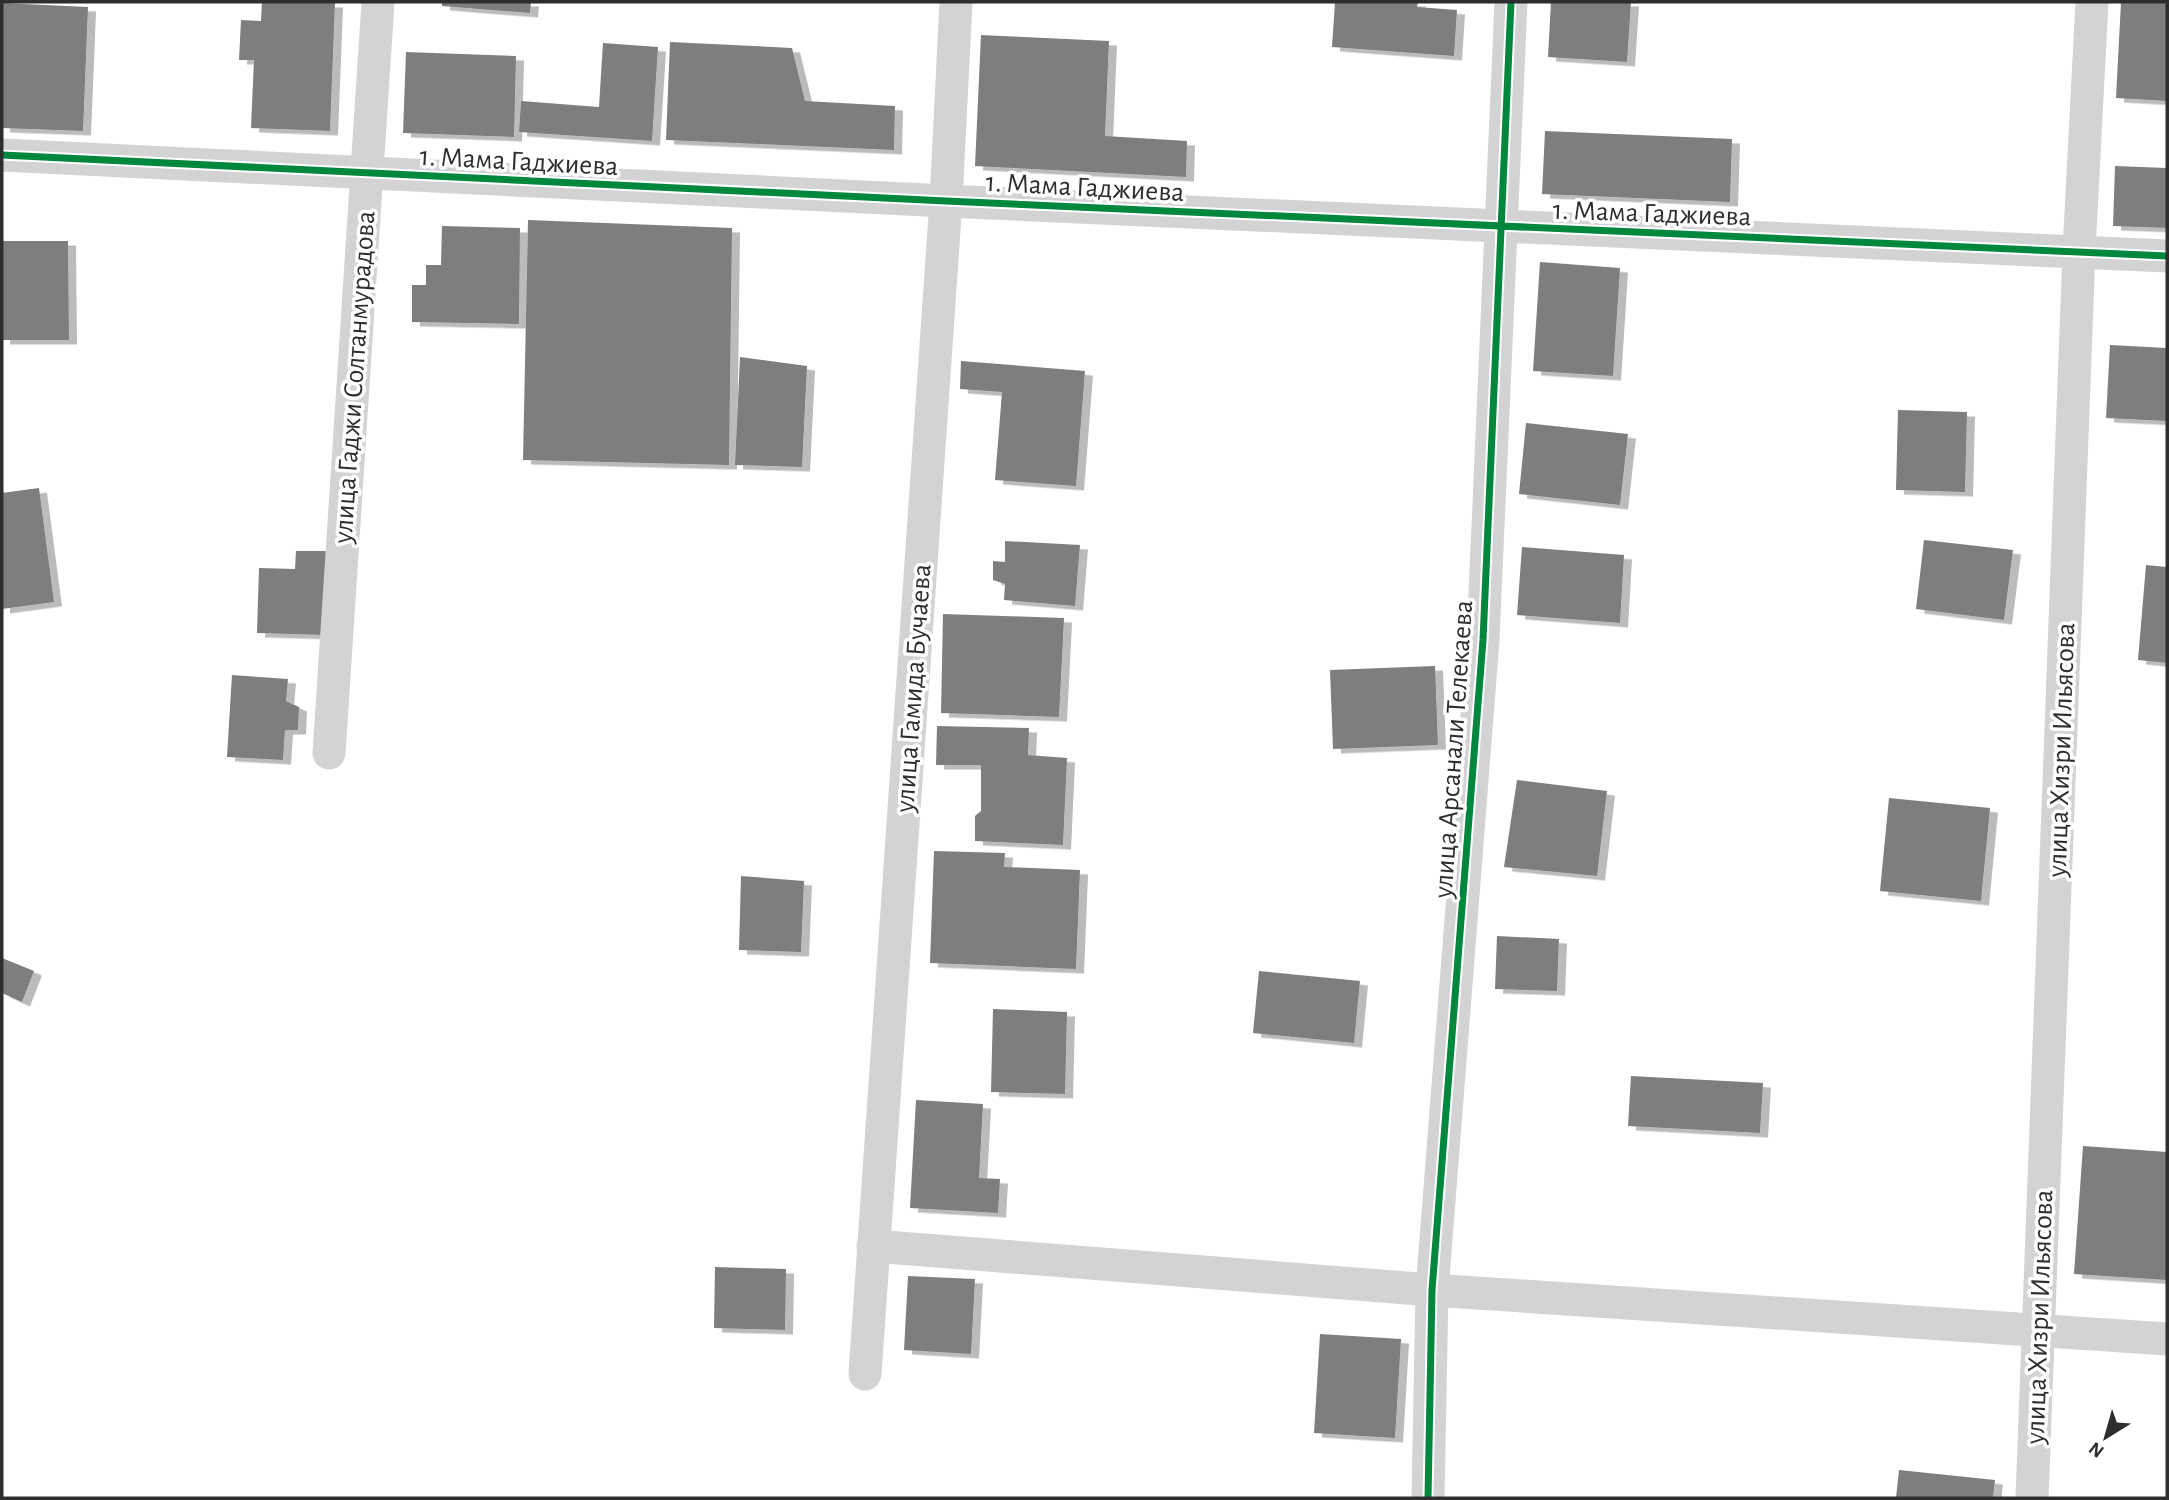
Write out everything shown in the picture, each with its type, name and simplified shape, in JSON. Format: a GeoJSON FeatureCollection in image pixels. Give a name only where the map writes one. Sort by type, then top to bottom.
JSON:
{"type":"FeatureCollection","features":[{"type":"Feature","properties":{"kind":"street","name":"улица Гаджи Солтанмурадова"},"geometry":{"type":"LineString","coordinates":[[329,752],[378,2]]}},
{"type":"Feature","properties":{"kind":"street","name":"улица Гамида Бучаева"},"geometry":{"type":"LineString","coordinates":[[865,1374],[946,201],[956,2]]}},
{"type":"Feature","properties":{"kind":"street","name":"улица Арсанали Телекаева"},"geometry":{"type":"LineString","coordinates":[[1428,1498],[1432,1290],[1483,640],[1511,2]]}},
{"type":"Feature","properties":{"kind":"street","name":"улица Хизри Ильясова"},"geometry":{"type":"LineString","coordinates":[[2032,1498],[2079,251],[2092,2]]}},
{"type":"Feature","properties":{"kind":"street","name":"1. Мама Гаджиева"},"geometry":{"type":"LineString","coordinates":[[2,155],[2167,256]]}},
{"type":"Feature","properties":{"kind":"street"},"geometry":{"type":"LineString","coordinates":[[873,1245],[1432,1290],[2167,1339]]}},
{"type":"Feature","properties":{"kind":"building"},"geometry":{"type":"Polygon","coordinates":[[[262,2],[335,3],[330,131],[251,128],[254,60],[239,60],[241,20],[261,21],[262,2]]]}},
{"type":"Feature","properties":{"kind":"building"},"geometry":{"type":"Polygon","coordinates":[[[442,2],[531,2],[530,13],[442,6],[442,2]]]}},
{"type":"Feature","properties":{"kind":"building"},"geometry":{"type":"Polygon","coordinates":[[[1335,2],[1418,2],[1417,7],[1457,10],[1454,56],[1332,47],[1335,2]]]}},
{"type":"Feature","properties":{"kind":"building"},"geometry":{"type":"Polygon","coordinates":[[[1551,2],[1631,2],[1627,62],[1548,57],[1551,2]]]}},
{"type":"Feature","properties":{"kind":"building"},"geometry":{"type":"Polygon","coordinates":[[[2121,2],[2167,2],[2167,101],[2116,98],[2121,2]]]}},
{"type":"Feature","properties":{"kind":"building"},"geometry":{"type":"Polygon","coordinates":[[[2,3],[88,7],[83,131],[2,128],[2,3]]]}},
{"type":"Feature","properties":{"kind":"building"},"geometry":{"type":"Polygon","coordinates":[[[981,35],[1109,41],[1105,136],[1187,141],[1186,177],[975,166],[981,35]]]}},
{"type":"Feature","properties":{"kind":"building"},"geometry":{"type":"Polygon","coordinates":[[[670,42],[792,48],[805,101],[895,106],[894,150],[666,140],[670,42]]]}},
{"type":"Feature","properties":{"kind":"building"},"geometry":{"type":"Polygon","coordinates":[[[603,43],[658,47],[652,141],[519,132],[521,101],[599,107],[603,43]]]}},
{"type":"Feature","properties":{"kind":"building"},"geometry":{"type":"Polygon","coordinates":[[[406,52],[516,56],[514,137],[403,133],[406,52]]]}},
{"type":"Feature","properties":{"kind":"building"},"geometry":{"type":"Polygon","coordinates":[[[1545,131],[1732,139],[1730,202],[1542,194],[1545,131]]]}},
{"type":"Feature","properties":{"kind":"building"},"geometry":{"type":"Polygon","coordinates":[[[2115,166],[2167,168],[2167,228],[2113,226],[2115,166]]]}},
{"type":"Feature","properties":{"kind":"building"},"geometry":{"type":"Polygon","coordinates":[[[528,220],[732,228],[729,465],[523,460],[528,220]]]}},
{"type":"Feature","properties":{"kind":"building"},"geometry":{"type":"Polygon","coordinates":[[[442,226],[520,228],[519,324],[412,322],[412,285],[426,285],[426,265],[441,265],[442,226]]]}},
{"type":"Feature","properties":{"kind":"building"},"geometry":{"type":"Polygon","coordinates":[[[2,241],[68,241],[69,340],[2,340],[2,241]]]}},
{"type":"Feature","properties":{"kind":"building"},"geometry":{"type":"Polygon","coordinates":[[[1540,262],[1620,268],[1613,376],[1533,371],[1540,262]]]}},
{"type":"Feature","properties":{"kind":"building"},"geometry":{"type":"Polygon","coordinates":[[[2110,345],[2167,348],[2167,421],[2106,418],[2110,345]]]}},
{"type":"Feature","properties":{"kind":"building"},"geometry":{"type":"Polygon","coordinates":[[[740,357],[807,366],[802,467],[735,465],[740,357]]]}},
{"type":"Feature","properties":{"kind":"building"},"geometry":{"type":"Polygon","coordinates":[[[961,361],[1085,371],[1076,486],[995,480],[1002,392],[960,389],[961,361]]]}},
{"type":"Feature","properties":{"kind":"building"},"geometry":{"type":"Polygon","coordinates":[[[1898,410],[1967,412],[1965,492],[1896,490],[1898,410]]]}},
{"type":"Feature","properties":{"kind":"building"},"geometry":{"type":"Polygon","coordinates":[[[1526,423],[1628,434],[1620,505],[1519,494],[1526,423]]]}},
{"type":"Feature","properties":{"kind":"building"},"geometry":{"type":"Polygon","coordinates":[[[39,488],[54,602],[2,609],[2,493],[39,488]]]}},
{"type":"Feature","properties":{"kind":"building"},"geometry":{"type":"Polygon","coordinates":[[[1924,540],[2013,550],[2004,620],[1916,609],[1924,540]]]}},
{"type":"Feature","properties":{"kind":"building"},"geometry":{"type":"Polygon","coordinates":[[[1005,541],[1080,545],[1075,606],[1004,600],[1005,584],[993,580],[993,561],[1005,562],[1005,541]]]}},
{"type":"Feature","properties":{"kind":"building"},"geometry":{"type":"Polygon","coordinates":[[[1522,547],[1624,555],[1620,623],[1517,615],[1522,547]]]}},
{"type":"Feature","properties":{"kind":"building"},"geometry":{"type":"Polygon","coordinates":[[[296,551],[328,551],[326,635],[257,633],[259,568],[295,569],[296,551]]]}},
{"type":"Feature","properties":{"kind":"building"},"geometry":{"type":"Polygon","coordinates":[[[2146,565],[2167,567],[2167,663],[2138,660],[2146,565]]]}},
{"type":"Feature","properties":{"kind":"building"},"geometry":{"type":"Polygon","coordinates":[[[943,614],[1064,618],[1059,717],[941,713],[943,614]]]}},
{"type":"Feature","properties":{"kind":"building"},"geometry":{"type":"Polygon","coordinates":[[[1435,666],[1438,745],[1333,749],[1330,670],[1435,666]]]}},
{"type":"Feature","properties":{"kind":"building"},"geometry":{"type":"Polygon","coordinates":[[[232,675],[288,679],[286,701],[299,707],[298,730],[285,730],[283,760],[227,757],[232,675]]]}},
{"type":"Feature","properties":{"kind":"building"},"geometry":{"type":"Polygon","coordinates":[[[937,726],[1029,728],[1028,755],[1067,758],[1063,845],[975,841],[975,816],[981,811],[981,765],[936,765],[937,726]]]}},
{"type":"Feature","properties":{"kind":"building"},"geometry":{"type":"Polygon","coordinates":[[[1517,780],[1607,791],[1597,876],[1504,867],[1517,780]]]}},
{"type":"Feature","properties":{"kind":"building"},"geometry":{"type":"Polygon","coordinates":[[[1889,798],[1990,808],[1981,901],[1880,891],[1889,798]]]}},
{"type":"Feature","properties":{"kind":"building"},"geometry":{"type":"Polygon","coordinates":[[[934,851],[1005,853],[1004,867],[1080,870],[1076,969],[930,963],[934,851]]]}},
{"type":"Feature","properties":{"kind":"building"},"geometry":{"type":"Polygon","coordinates":[[[741,876],[804,881],[801,952],[739,950],[741,876]]]}},
{"type":"Feature","properties":{"kind":"building"},"geometry":{"type":"Polygon","coordinates":[[[1497,936],[1559,939],[1557,991],[1495,989],[1497,936]]]}},
{"type":"Feature","properties":{"kind":"building"},"geometry":{"type":"Polygon","coordinates":[[[2,958],[34,971],[22,1002],[2,993],[2,958]]]}},
{"type":"Feature","properties":{"kind":"building"},"geometry":{"type":"Polygon","coordinates":[[[1259,971],[1360,981],[1354,1043],[1253,1033],[1259,971]]]}},
{"type":"Feature","properties":{"kind":"building"},"geometry":{"type":"Polygon","coordinates":[[[993,1009],[1067,1012],[1065,1094],[991,1092],[993,1009]]]}},
{"type":"Feature","properties":{"kind":"building"},"geometry":{"type":"Polygon","coordinates":[[[1631,1076],[1763,1083],[1760,1133],[1628,1126],[1631,1076]]]}},
{"type":"Feature","properties":{"kind":"building"},"geometry":{"type":"Polygon","coordinates":[[[916,1100],[983,1104],[979,1178],[1000,1179],[998,1213],[910,1208],[916,1100]]]}},
{"type":"Feature","properties":{"kind":"building"},"geometry":{"type":"Polygon","coordinates":[[[2083,1146],[2167,1152],[2167,1280],[2074,1274],[2083,1146]]]}},
{"type":"Feature","properties":{"kind":"building"},"geometry":{"type":"Polygon","coordinates":[[[715,1267],[786,1269],[785,1330],[714,1328],[715,1267]]]}},
{"type":"Feature","properties":{"kind":"building"},"geometry":{"type":"Polygon","coordinates":[[[908,1276],[975,1279],[971,1354],[904,1350],[908,1276]]]}},
{"type":"Feature","properties":{"kind":"building"},"geometry":{"type":"Polygon","coordinates":[[[1320,1334],[1401,1339],[1395,1438],[1314,1433],[1320,1334]]]}},
{"type":"Feature","properties":{"kind":"building"},"geometry":{"type":"Polygon","coordinates":[[[1899,1470],[1995,1480],[1993,1498],[1896,1498],[1899,1470]]]}},
{"type":"Feature","properties":{"kind":"cycle path"},"geometry":{"type":"LineString","coordinates":[[1428,1498],[1432,1290],[1483,640],[1511,2]]}},
{"type":"Feature","properties":{"kind":"cycle path"},"geometry":{"type":"LineString","coordinates":[[2,155],[2167,256]]}}]}
